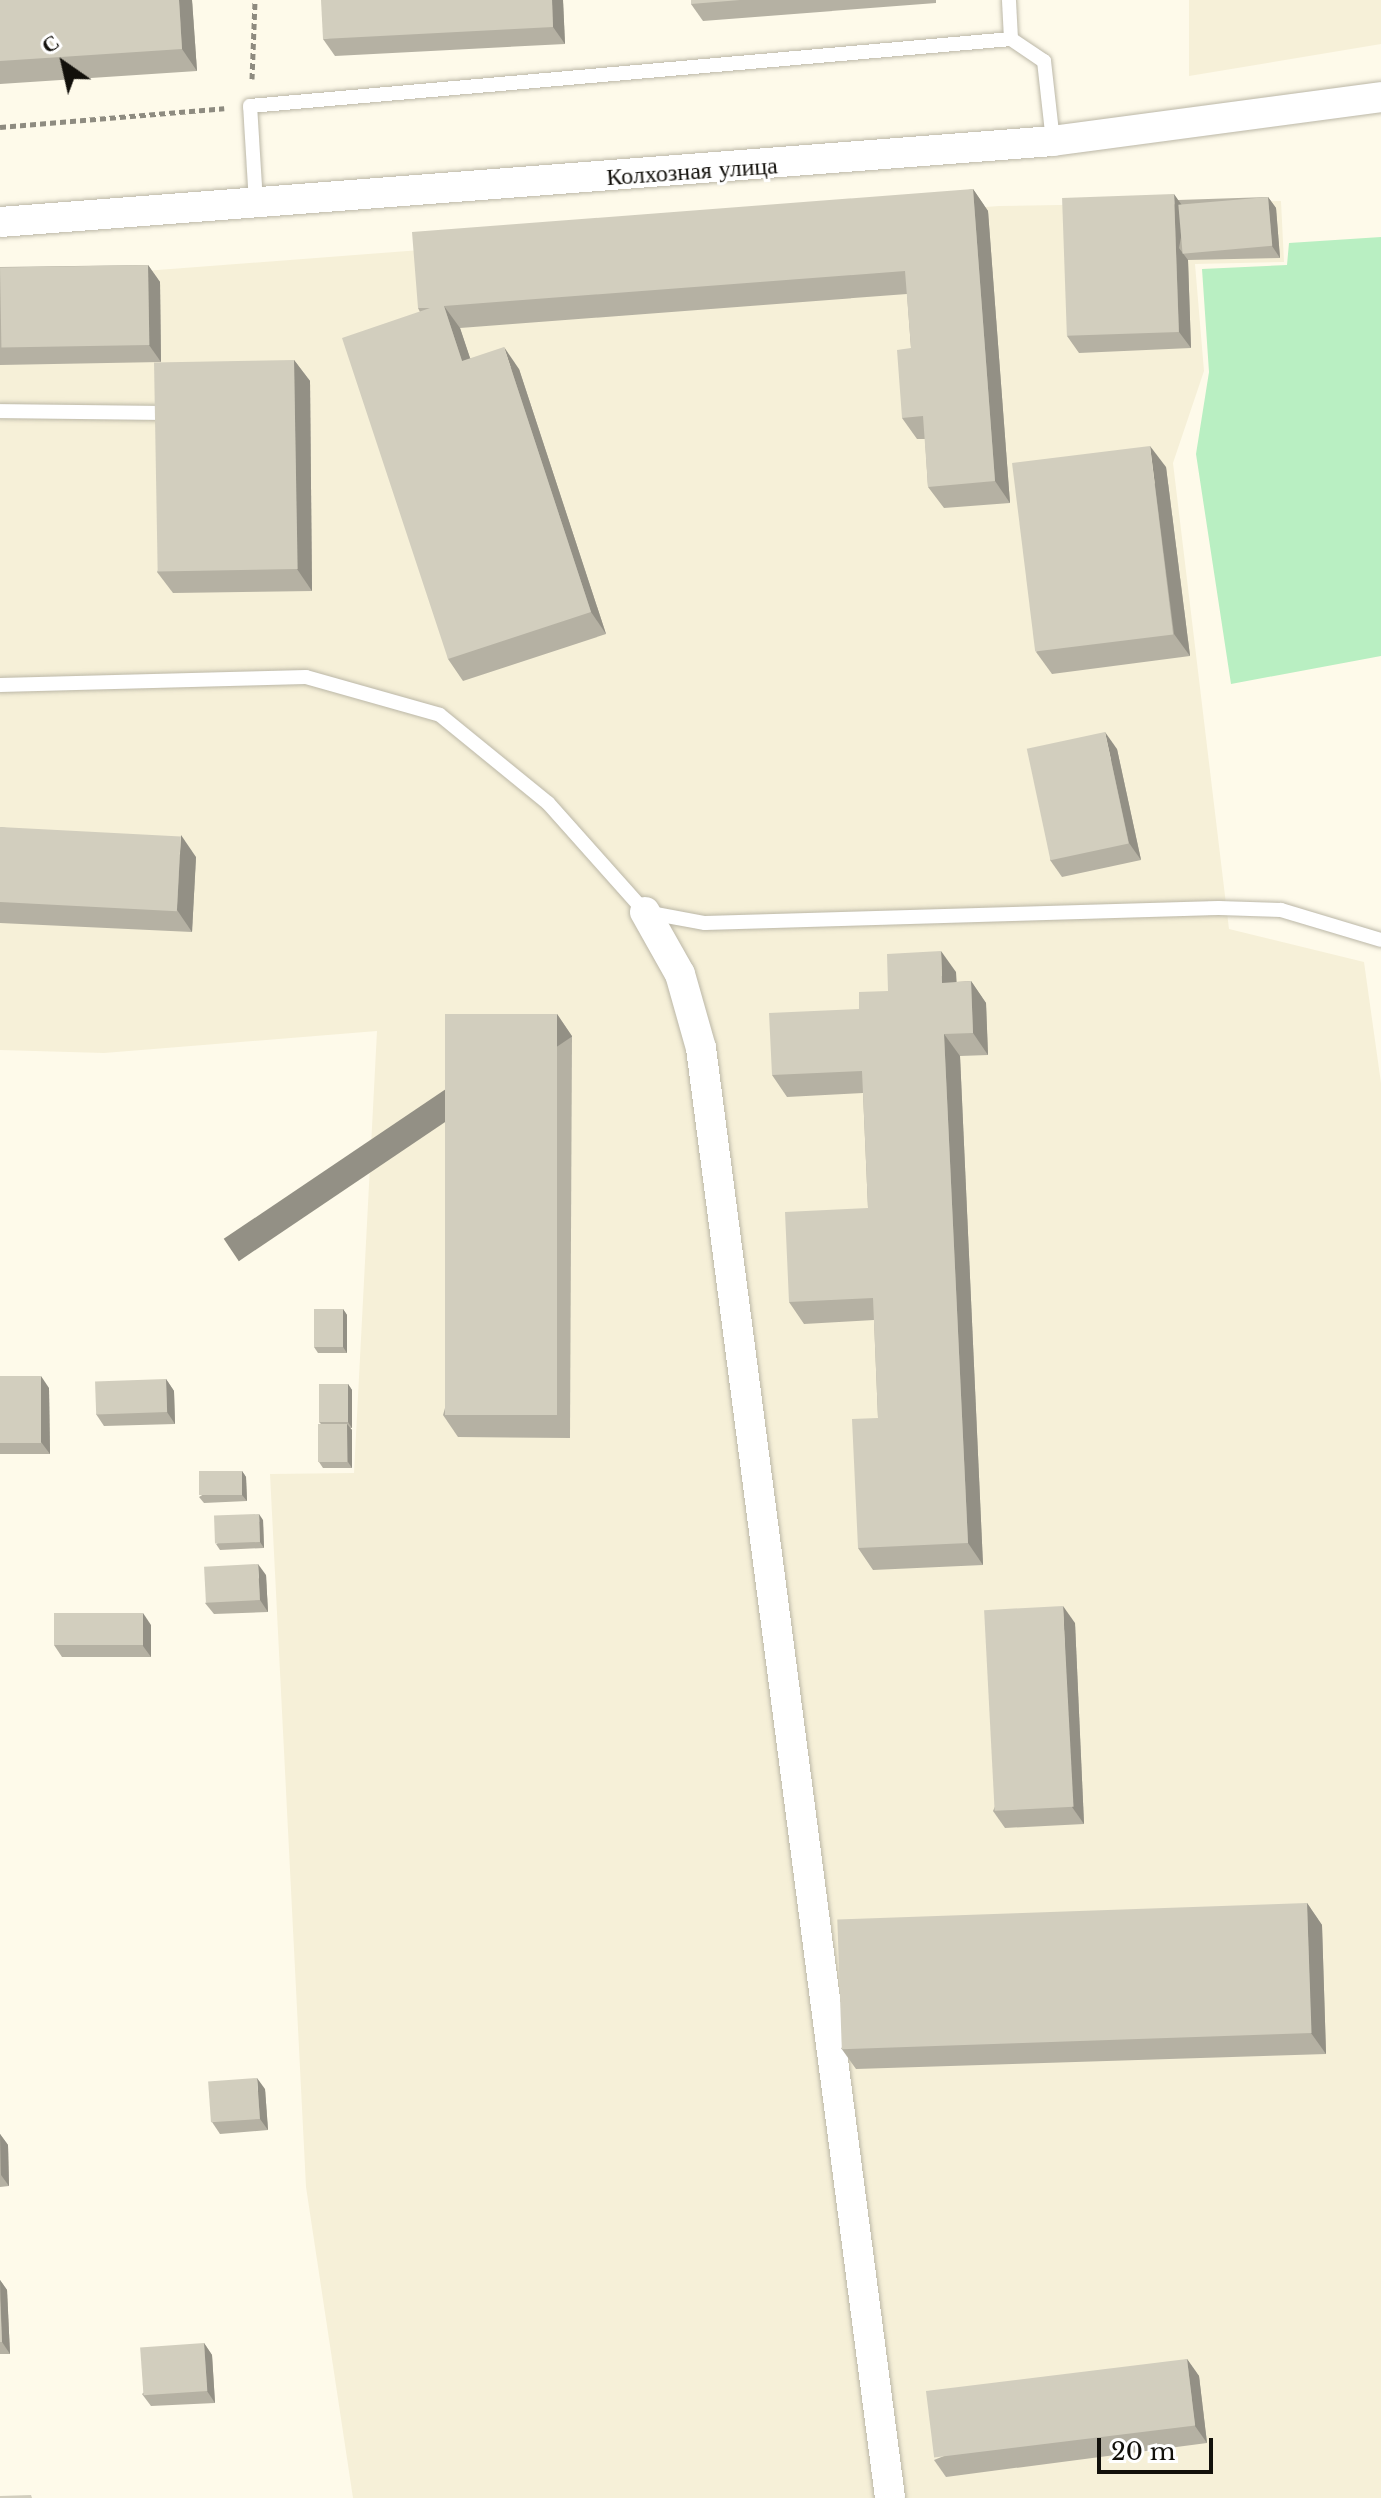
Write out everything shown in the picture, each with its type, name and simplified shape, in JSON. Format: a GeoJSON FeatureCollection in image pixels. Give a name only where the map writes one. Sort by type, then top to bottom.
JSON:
{"type":"FeatureCollection","features":[{"type":"Feature","properties":{"kind":"street","name":"Колхозная улица"},"geometry":{"type":"LineString","coordinates":[[0,222],[1053,141],[1381,97]]}},
{"type":"Feature","properties":{"kind":"street"},"geometry":{"type":"LineString","coordinates":[[645,912],[680,974],[701,1048],[890,2498]]}},
{"type":"Feature","properties":{"kind":"lane"},"geometry":{"type":"LineString","coordinates":[[1009,0],[1011,39]]}},
{"type":"Feature","properties":{"kind":"lane"},"geometry":{"type":"LineString","coordinates":[[256,203],[250,106],[1011,39],[1044,61],[1053,141]]}},
{"type":"Feature","properties":{"kind":"lane"},"geometry":{"type":"LineString","coordinates":[[0,411],[158,413]]}},
{"type":"Feature","properties":{"kind":"lane"},"geometry":{"type":"LineString","coordinates":[[0,685],[306,677],[440,715],[548,803],[645,912],[705,923],[1219,908],[1281,910],[1381,940]]}},
{"type":"Feature","properties":{"kind":"path"},"geometry":{"type":"LineString","coordinates":[[0,127],[250,106],[255,0]]}},
{"type":"Feature","properties":{"kind":"shaded area"},"geometry":{"type":"Polygon","coordinates":[[[1189,0],[1381,0],[1381,44],[1189,76],[1189,0]]]}},
{"type":"Feature","properties":{"kind":"shaded area"},"geometry":{"type":"Polygon","coordinates":[[[1281,201],[1284,262],[1195,264],[1204,371],[1173,463],[1229,929],[1364,962],[1381,1083],[1381,2498],[353,2498],[306,2187],[270,1474],[354,1473],[377,1031],[104,1053],[0,1050],[0,282],[999,206],[1281,201]]]}},
{"type":"Feature","properties":{"kind":"green space"},"geometry":{"type":"Polygon","coordinates":[[[1381,237],[1381,656],[1231,684],[1196,454],[1209,372],[1202,269],[1287,265],[1289,243],[1381,237]]]}},
{"type":"Feature","properties":{"kind":"building"},"geometry":{"type":"Polygon","coordinates":[[[0,0],[179,0],[182,49],[0,61],[0,0]]]}},
{"type":"Feature","properties":{"kind":"building"},"geometry":{"type":"Polygon","coordinates":[[[321,0],[552,0],[553,27],[323,39],[321,0]]]}},
{"type":"Feature","properties":{"kind":"building"},"geometry":{"type":"Polygon","coordinates":[[[691,0],[740,0],[691,4],[691,0]]]}},
{"type":"Feature","properties":{"kind":"building"},"geometry":{"type":"Polygon","coordinates":[[[973,189],[995,481],[928,487],[923,416],[902,418],[897,350],[911,348],[905,271],[444,306],[462,361],[504,347],[591,612],[448,659],[342,338],[430,308],[418,308],[412,232],[973,189]]]}},
{"type":"Feature","properties":{"kind":"building"},"geometry":{"type":"Polygon","coordinates":[[[1174,194],[1179,332],[1067,336],[1062,198],[1174,194]]]}},
{"type":"Feature","properties":{"kind":"building"},"geometry":{"type":"Polygon","coordinates":[[[1268,197],[1272,246],[1183,254],[1178,205],[1268,197]]]}},
{"type":"Feature","properties":{"kind":"building"},"geometry":{"type":"Polygon","coordinates":[[[148,265],[149,345],[1,348],[0,268],[148,265]]]}},
{"type":"Feature","properties":{"kind":"building"},"geometry":{"type":"Polygon","coordinates":[[[294,360],[298,569],[158,571],[154,362],[294,360]]]}},
{"type":"Feature","properties":{"kind":"building"},"geometry":{"type":"Polygon","coordinates":[[[1150,446],[1173,635],[1035,652],[1012,463],[1150,446]]]}},
{"type":"Feature","properties":{"kind":"building"},"geometry":{"type":"Polygon","coordinates":[[[1105,732],[1129,844],[1050,860],[1027,749],[1105,732]]]}},
{"type":"Feature","properties":{"kind":"building"},"geometry":{"type":"Polygon","coordinates":[[[0,827],[181,836],[177,911],[0,902],[0,827]]]}},
{"type":"Feature","properties":{"kind":"building"},"geometry":{"type":"Polygon","coordinates":[[[941,951],[942,983],[971,981],[973,1033],[944,1034],[968,1543],[858,1548],[852,1419],[878,1418],[873,1298],[789,1302],[785,1212],[868,1208],[862,1071],[772,1075],[769,1013],[859,1009],[859,992],[888,991],[887,954],[941,951]]]}},
{"type":"Feature","properties":{"kind":"building"},"geometry":{"type":"Polygon","coordinates":[[[445,1014],[557,1014],[557,1415],[445,1415],[445,1014]]]}},
{"type":"Feature","properties":{"kind":"building"},"geometry":{"type":"Polygon","coordinates":[[[314,1309],[343,1309],[343,1347],[314,1347],[314,1309]]]}},
{"type":"Feature","properties":{"kind":"building"},"geometry":{"type":"Polygon","coordinates":[[[0,1376],[41,1376],[41,1443],[0,1443],[0,1376]]]}},
{"type":"Feature","properties":{"kind":"building"},"geometry":{"type":"Polygon","coordinates":[[[166,1379],[167,1412],[96,1414],[95,1381],[166,1379]]]}},
{"type":"Feature","properties":{"kind":"building"},"geometry":{"type":"Polygon","coordinates":[[[319,1384],[348,1384],[348,1422],[319,1422],[319,1384]]]}},
{"type":"Feature","properties":{"kind":"building"},"geometry":{"type":"Polygon","coordinates":[[[318,1424],[347,1424],[347,1462],[318,1462],[318,1424]]]}},
{"type":"Feature","properties":{"kind":"building"},"geometry":{"type":"Polygon","coordinates":[[[199,1471],[242,1471],[242,1495],[199,1495],[199,1471]]]}},
{"type":"Feature","properties":{"kind":"building"},"geometry":{"type":"Polygon","coordinates":[[[259,1514],[260,1542],[215,1544],[214,1516],[259,1514]]]}},
{"type":"Feature","properties":{"kind":"building"},"geometry":{"type":"Polygon","coordinates":[[[258,1564],[260,1600],[206,1603],[204,1567],[258,1564]]]}},
{"type":"Feature","properties":{"kind":"building"},"geometry":{"type":"Polygon","coordinates":[[[1063,1606],[1074,1807],[995,1811],[984,1610],[1063,1606]]]}},
{"type":"Feature","properties":{"kind":"building"},"geometry":{"type":"Polygon","coordinates":[[[54,1613],[143,1613],[143,1645],[54,1645],[54,1613]]]}},
{"type":"Feature","properties":{"kind":"building"},"geometry":{"type":"Polygon","coordinates":[[[1307,1903],[1312,2033],[842,2049],[837,1919],[1307,1903]]]}},
{"type":"Feature","properties":{"kind":"building"},"geometry":{"type":"Polygon","coordinates":[[[257,2078],[260,2119],[211,2122],[208,2081],[257,2078]]]}},
{"type":"Feature","properties":{"kind":"building"},"geometry":{"type":"Polygon","coordinates":[[[0,2299],[2,2342],[0,2342],[0,2299]]]}},
{"type":"Feature","properties":{"kind":"building"},"geometry":{"type":"Polygon","coordinates":[[[204,2343],[207,2391],[144,2395],[140,2347],[204,2343]]]}},
{"type":"Feature","properties":{"kind":"building"},"geometry":{"type":"Polygon","coordinates":[[[1187,2359],[1195,2426],[934,2458],[926,2391],[1187,2359]]]}},
{"type":"Feature","properties":{"kind":"building"},"geometry":{"type":"Polygon","coordinates":[[[31,2495],[32,2498],[0,2498],[0,2496],[31,2495]]]}}]}
